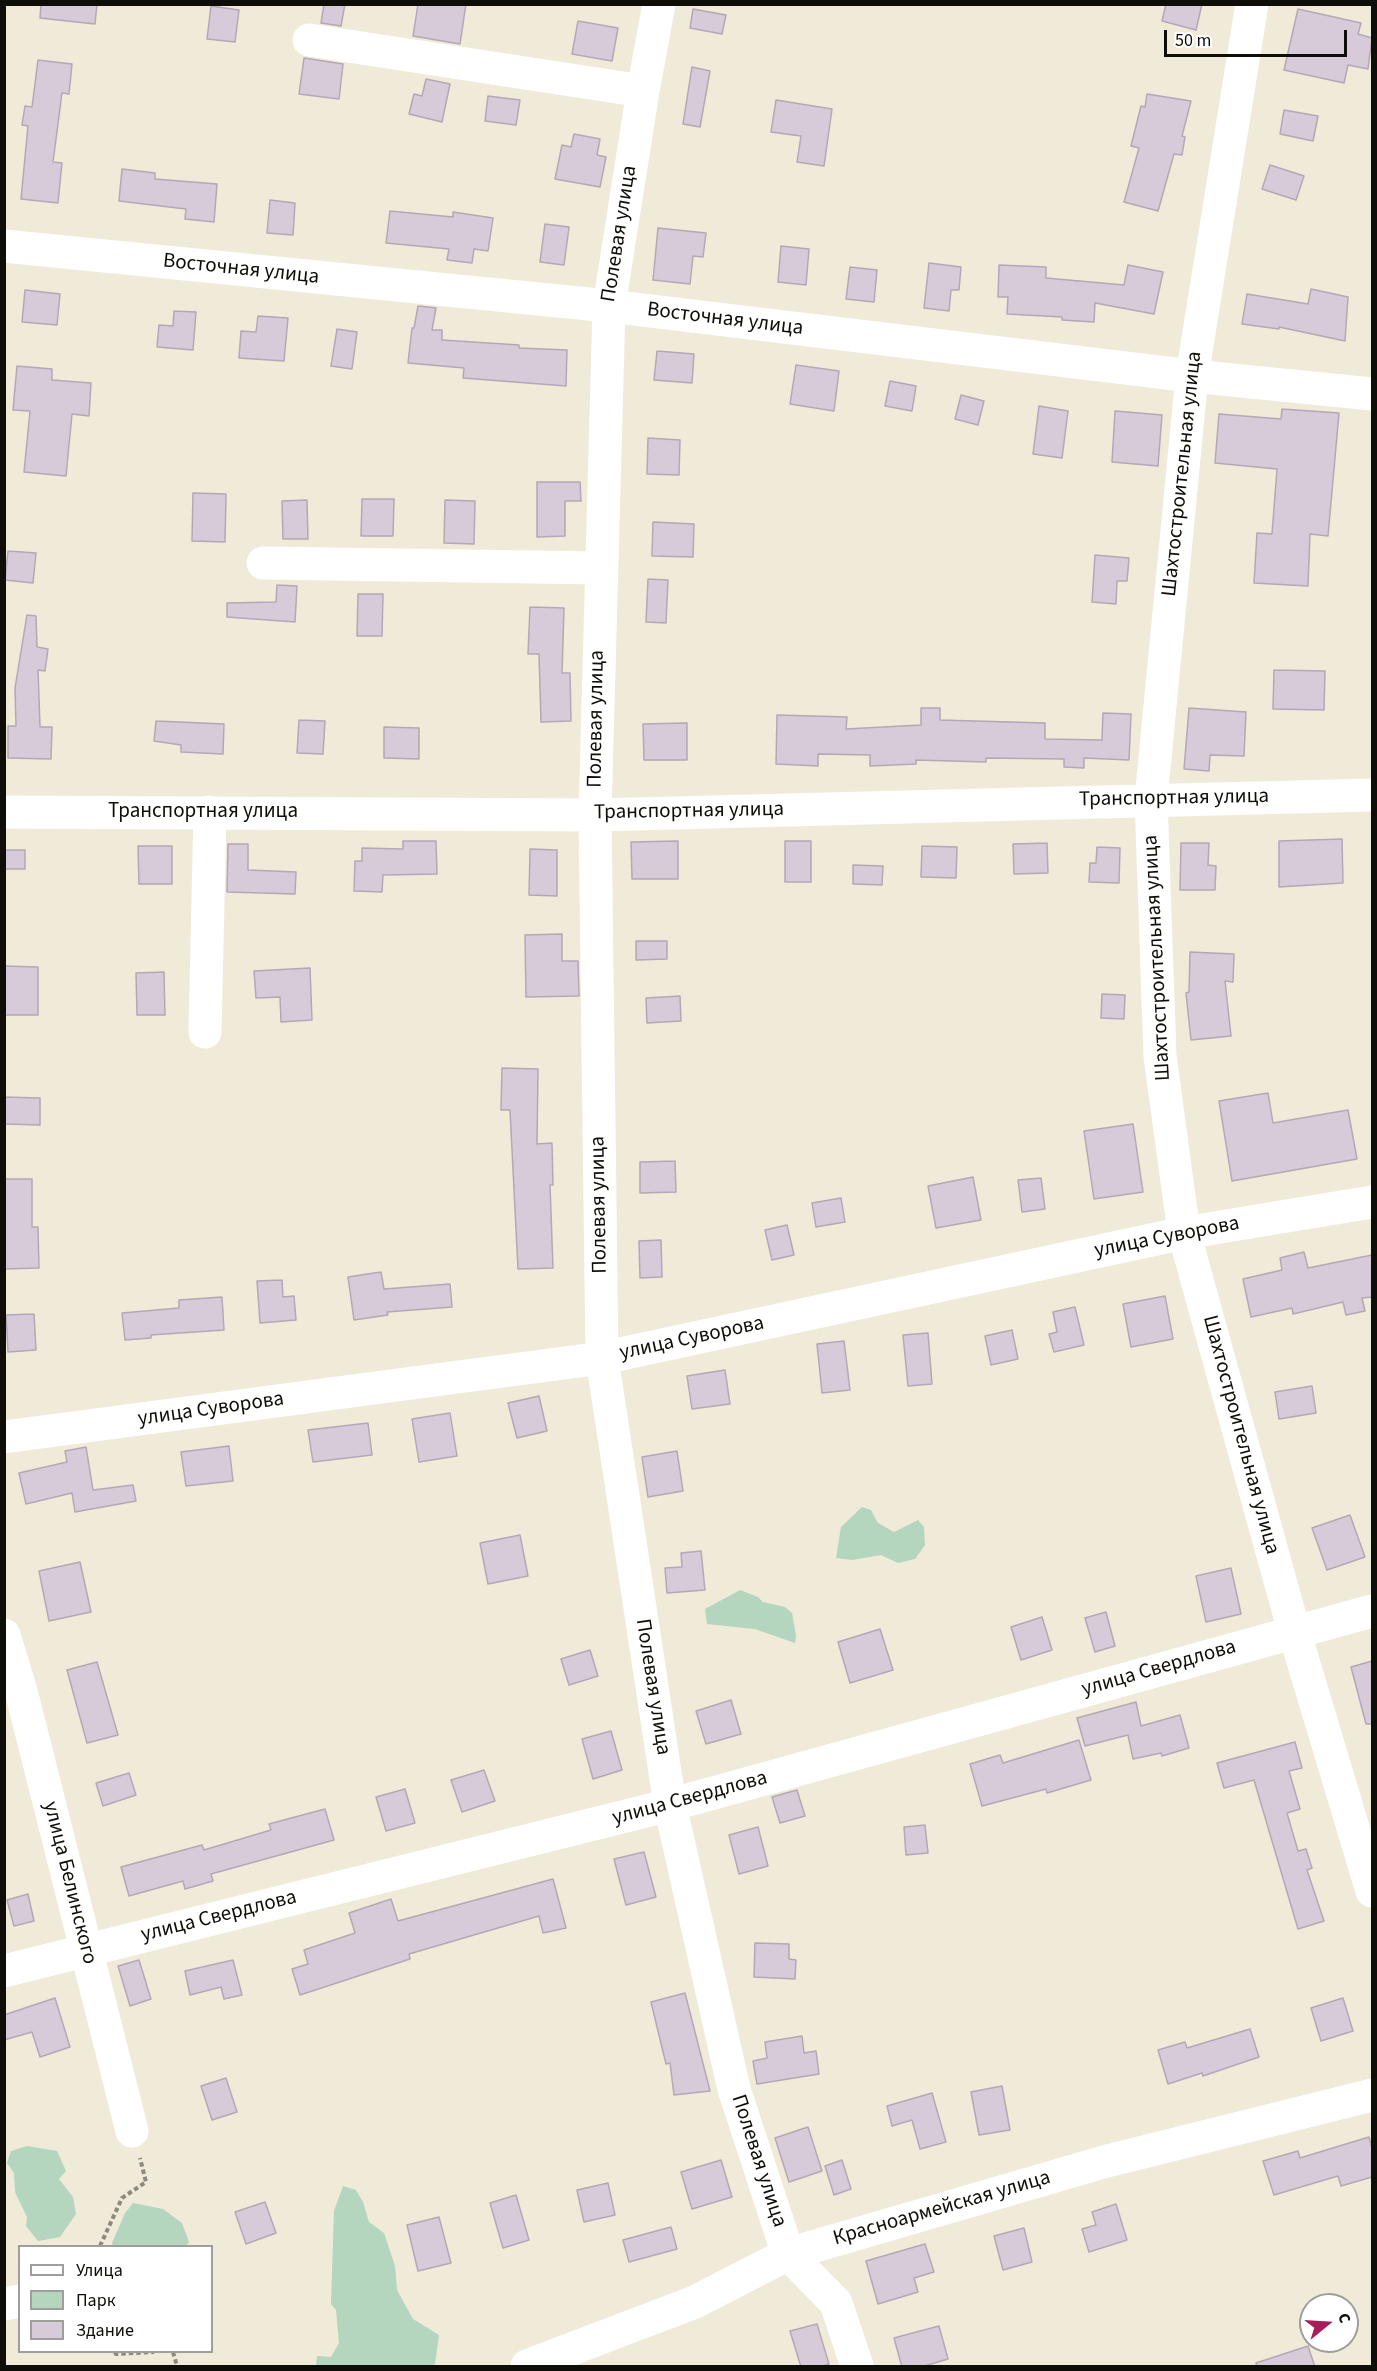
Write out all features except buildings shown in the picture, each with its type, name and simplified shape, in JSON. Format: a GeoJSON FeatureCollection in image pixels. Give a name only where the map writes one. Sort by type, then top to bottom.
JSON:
{"type":"FeatureCollection","features":[{"type":"Feature","properties":{"kind":"street","name":"Полевая улица"},"geometry":{"type":"LineString","coordinates":[[659,4],[609,306],[595,815],[602,1358],[670,1805],[734,2089],[788,2254],[836,2303],[857,2367]]}},
{"type":"Feature","properties":{"kind":"street","name":"Шахтостроительная улица"},"geometry":{"type":"LineString","coordinates":[[1251,4],[1192,376],[1151,799],[1160,1056],[1184,1233],[1294,1631],[1372,1892]]}},
{"type":"Feature","properties":{"kind":"street"},"geometry":{"type":"LineString","coordinates":[[309,40],[643,91]]}},
{"type":"Feature","properties":{"kind":"street","name":"Восточная улица"},"geometry":{"type":"LineString","coordinates":[[4,246],[609,306],[1192,376],[1372,394]]}},
{"type":"Feature","properties":{"kind":"street"},"geometry":{"type":"LineString","coordinates":[[262,563],[601,568]]}},
{"type":"Feature","properties":{"kind":"street","name":"Транспортная улица"},"geometry":{"type":"LineString","coordinates":[[4,812],[595,815],[1372,795]]}},
{"type":"Feature","properties":{"kind":"street"},"geometry":{"type":"LineString","coordinates":[[205,1032],[210,812]]}},
{"type":"Feature","properties":{"kind":"street","name":"улица Суворова"},"geometry":{"type":"LineString","coordinates":[[4,1437],[602,1358],[1184,1233],[1372,1202]]}},
{"type":"Feature","properties":{"kind":"street","name":"улица Свердлова"},"geometry":{"type":"LineString","coordinates":[[4,1971],[670,1805],[1372,1611]]}},
{"type":"Feature","properties":{"kind":"street","name":"улица Белинского"},"geometry":{"type":"LineString","coordinates":[[4,1635],[21,1691],[132,2131]]}},
{"type":"Feature","properties":{"kind":"street","name":"Красноармейская улица"},"geometry":{"type":"LineString","coordinates":[[527,2367],[695,2302],[788,2254],[1107,2161],[1372,2095]]}},
{"type":"Feature","properties":{"kind":"path"},"geometry":{"type":"LineString","coordinates":[[101,2245],[122,2198],[146,2182],[132,2131]]}},
{"type":"Feature","properties":{"kind":"path"},"geometry":{"type":"LineString","coordinates":[[116,2353],[135,2353]]}},
{"type":"Feature","properties":{"kind":"green space"},"geometry":{"type":"Polygon","coordinates":[[[862,1507],[871,1510],[878,1523],[894,1532],[918,1520],[924,1527],[925,1545],[915,1559],[898,1563],[881,1555],[852,1560],[836,1558],[841,1527],[862,1507]]]}},
{"type":"Feature","properties":{"kind":"green space"},"geometry":{"type":"Polygon","coordinates":[[[740,1590],[758,1597],[763,1602],[785,1607],[792,1613],[795,1643],[755,1629],[707,1624],[705,1609],[740,1590]]]}},
{"type":"Feature","properties":{"kind":"green space"},"geometry":{"type":"Polygon","coordinates":[[[27,2146],[57,2151],[66,2171],[59,2179],[73,2197],[76,2214],[60,2237],[38,2241],[26,2226],[27,2217],[15,2192],[14,2173],[7,2163],[11,2151],[27,2146]]]}},
{"type":"Feature","properties":{"kind":"green space"},"geometry":{"type":"Polygon","coordinates":[[[343,2186],[356,2190],[363,2202],[369,2222],[384,2233],[395,2266],[397,2290],[413,2319],[439,2335],[435,2364],[430,2366],[316,2366],[317,2356],[331,2357],[339,2343],[336,2310],[331,2304],[334,2211],[343,2186]]]}},
{"type":"Feature","properties":{"kind":"green space"},"geometry":{"type":"Polygon","coordinates":[[[133,2203],[163,2209],[182,2223],[189,2242],[187,2245],[113,2245],[125,2213],[133,2203]]]}}]}
